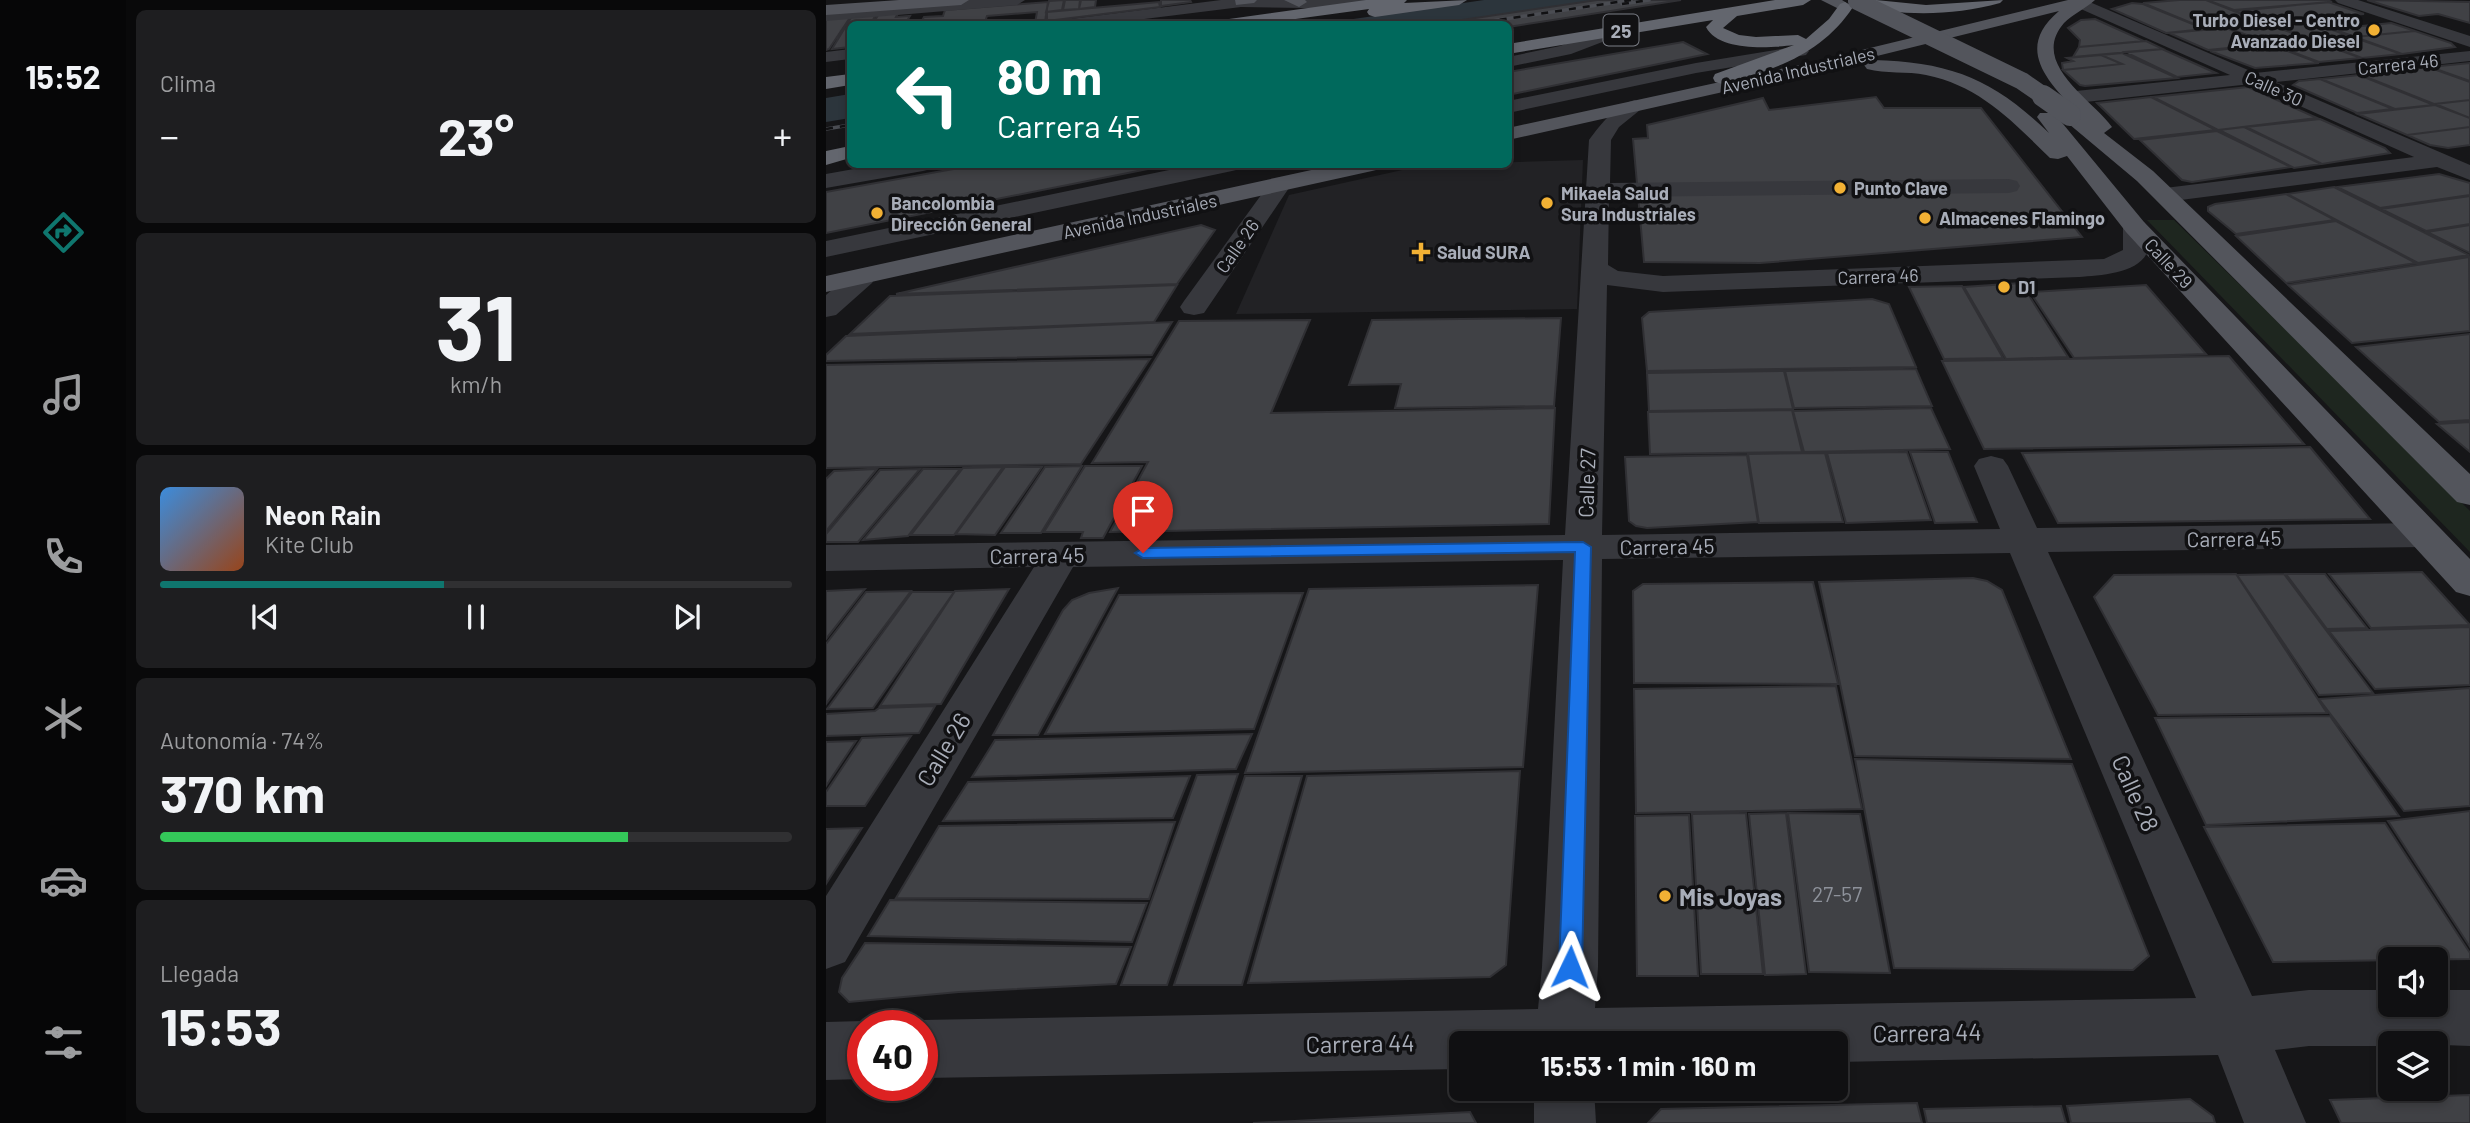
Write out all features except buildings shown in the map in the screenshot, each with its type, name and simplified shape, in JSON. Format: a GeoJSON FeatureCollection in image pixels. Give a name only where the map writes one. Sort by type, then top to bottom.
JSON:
{"type":"FeatureCollection","features":[{"type":"Feature","properties":{"kind":"highway"},"geometry":{"type":"LineString","coordinates":[[1250,21],[1399,0]]}},
{"type":"Feature","properties":{"kind":"highway"},"geometry":{"type":"LineString","coordinates":[[1311,21],[1459,0]]}},
{"type":"Feature","properties":{"kind":"highway","name":"25"},"geometry":{"type":"LineString","coordinates":[[1512,35],[1731,6],[1803,0]]}},
{"type":"Feature","properties":{"kind":"highway"},"geometry":{"type":"LineString","coordinates":[[1722,78],[1804,60],[1845,6],[1964,8],[1995,0]]}},
{"type":"Feature","properties":{"kind":"highway"},"geometry":{"type":"LineString","coordinates":[[1731,6],[1714,27],[1722,35],[1734,39],[1783,42],[1823,34]]}},
{"type":"Feature","properties":{"kind":"highway","name":"25"},"geometry":{"type":"LineString","coordinates":[[1512,48],[1612,32],[1731,6]]}},
{"type":"Feature","properties":{"kind":"highway"},"geometry":{"type":"LineString","coordinates":[[826,83],[847,80]]}},
{"type":"Feature","properties":{"kind":"highway"},"geometry":{"type":"LineString","coordinates":[[826,91],[847,88]]}},
{"type":"Feature","properties":{"kind":"highway"},"geometry":{"type":"LineString","coordinates":[[826,146],[847,142]]}},
{"type":"Feature","properties":{"kind":"highway"},"geometry":{"type":"LineString","coordinates":[[826,158],[847,153]]}},
{"type":"Feature","properties":{"kind":"highway"},"geometry":{"type":"LineString","coordinates":[[826,163],[847,160]]}},
{"type":"Feature","properties":{"kind":"main road"},"geometry":{"type":"LineString","coordinates":[[826,10],[857,4],[961,0]]}},
{"type":"Feature","properties":{"kind":"main road","name":"Avenida Industriales"},"geometry":{"type":"LineString","coordinates":[[1512,123],[1835,54],[2044,0]]}},
{"type":"Feature","properties":{"kind":"main road"},"geometry":{"type":"LineString","coordinates":[[2064,110],[2043,53],[2047,35],[2065,13],[2085,1]]}},
{"type":"Feature","properties":{"kind":"main road","name":"Avenida Industriales"},"geometry":{"type":"LineString","coordinates":[[1512,133],[1635,106],[1804,60],[2085,1]]}},
{"type":"Feature","properties":{"kind":"main road"},"geometry":{"type":"LineString","coordinates":[[826,3],[939,6]]}},
{"type":"Feature","properties":{"kind":"main road","name":"Calle 29"},"geometry":{"type":"LineString","coordinates":[[1845,6],[1990,76],[2023,96],[2064,110],[2155,185],[2470,494]]}},
{"type":"Feature","properties":{"kind":"main road"},"geometry":{"type":"LineString","coordinates":[[1804,60],[1909,66],[1947,75],[1986,90],[2005,103],[2135,227]]}},
{"type":"Feature","properties":{"kind":"main road","name":"Calle 29"},"geometry":{"type":"LineString","coordinates":[[2064,110],[2135,227],[2470,583]]}},
{"type":"Feature","properties":{"kind":"main road","name":"Avenida Industriales"},"geometry":{"type":"LineString","coordinates":[[826,269],[1297,168]]}},
{"type":"Feature","properties":{"kind":"main road","name":"Avenida Industriales"},"geometry":{"type":"LineString","coordinates":[[826,285],[1354,168]]}},
{"type":"Feature","properties":{"kind":"street"},"geometry":{"type":"LineString","coordinates":[[826,16],[1017,0]]}},
{"type":"Feature","properties":{"kind":"street"},"geometry":{"type":"LineString","coordinates":[[2085,1],[2102,0]]}},
{"type":"Feature","properties":{"kind":"street"},"geometry":{"type":"LineString","coordinates":[[2085,1],[2115,0]]}},
{"type":"Feature","properties":{"kind":"street"},"geometry":{"type":"LineString","coordinates":[[2343,0],[2470,42]]}},
{"type":"Feature","properties":{"kind":"street"},"geometry":{"type":"LineString","coordinates":[[1094,21],[1245,1],[1371,4]]}},
{"type":"Feature","properties":{"kind":"street","name":"Calle 30"},"geometry":{"type":"LineString","coordinates":[[2085,1],[2253,79],[2470,173]]}},
{"type":"Feature","properties":{"kind":"street"},"geometry":{"type":"LineString","coordinates":[[1512,61],[1565,50],[1612,32]]}},
{"type":"Feature","properties":{"kind":"street"},"geometry":{"type":"LineString","coordinates":[[826,57],[847,54]]}},
{"type":"Feature","properties":{"kind":"street","name":"Carrera 46"},"geometry":{"type":"LineString","coordinates":[[2064,110],[2253,79],[2470,56]]}},
{"type":"Feature","properties":{"kind":"street"},"geometry":{"type":"LineString","coordinates":[[1512,106],[1696,68],[1804,60]]}},
{"type":"Feature","properties":{"kind":"street","name":"Calle 27"},"geometry":{"type":"LineString","coordinates":[[1565,1031],[1570,967],[1583,547],[1600,140],[1612,123],[1635,106]]}},
{"type":"Feature","properties":{"kind":"street"},"geometry":{"type":"LineString","coordinates":[[2155,185],[2470,156]]}},
{"type":"Feature","properties":{"kind":"street"},"geometry":{"type":"LineString","coordinates":[[826,181],[900,168]]}},
{"type":"Feature","properties":{"kind":"street"},"geometry":{"type":"LineString","coordinates":[[826,249],[1212,168]]}},
{"type":"Feature","properties":{"kind":"street","name":"Calle 26"},"geometry":{"type":"LineString","coordinates":[[1194,307],[1280,185]]}},
{"type":"Feature","properties":{"kind":"street"},"geometry":{"type":"LineString","coordinates":[[1598,190],[2009,186]]}},
{"type":"Feature","properties":{"kind":"street","name":"Carrera 46"},"geometry":{"type":"LineString","coordinates":[[1594,268],[1611,278],[1663,284],[2079,269],[2112,266],[2126,261],[2137,247],[2135,227]]}},
{"type":"Feature","properties":{"kind":"street"},"geometry":{"type":"LineString","coordinates":[[826,309],[863,276]]}},
{"type":"Feature","properties":{"kind":"street","name":"Calle 28"},"geometry":{"type":"LineString","coordinates":[[1991,467],[2213,969],[2275,1123]]}},
{"type":"Feature","properties":{"kind":"street","name":"Carrera 45"},"geometry":{"type":"LineString","coordinates":[[826,558],[2424,535]]}},
{"type":"Feature","properties":{"kind":"street","name":"Calle 26"},"geometry":{"type":"LineString","coordinates":[[826,944],[1061,555]]}},
{"type":"Feature","properties":{"kind":"street","name":"Carrera 44"},"geometry":{"type":"LineString","coordinates":[[1848,1044],[2236,1026],[2309,1018],[2470,1018]]}},
{"type":"Feature","properties":{"kind":"street","name":"Carrera 44"},"geometry":{"type":"LineString","coordinates":[[938,1049],[1449,1056]]}},
{"type":"Feature","properties":{"kind":"street"},"geometry":{"type":"LineString","coordinates":[[826,1051],[847,1050]]}},
{"type":"Feature","properties":{"kind":"street","name":"Calle 27"},"geometry":{"type":"LineString","coordinates":[[1564,1101],[1565,1123]]}},
{"type":"Feature","properties":{"kind":"shaded area"},"geometry":{"type":"Polygon","coordinates":[[[1484,0],[1597,0],[1455,21],[1340,21],[1484,0]]]}},
{"type":"Feature","properties":{"kind":"shaded area"},"geometry":{"type":"Polygon","coordinates":[[[847,94],[847,118],[826,122],[826,98],[847,94]]]}},
{"type":"Feature","properties":{"kind":"shaded area","name":"Salud SURA"},"geometry":{"type":"Polygon","coordinates":[[[1583,160],[1577,309],[1236,314],[1289,195],[1411,168],[1512,168],[1512,162],[1583,160]]]}},
{"type":"Feature","properties":{"kind":"shaded area"},"geometry":{"type":"Polygon","coordinates":[[[2147,220],[2174,220],[2470,511],[2470,552],[2147,220]]]}},
{"type":"Feature","properties":{"kind":"railway"},"geometry":{"type":"LineString","coordinates":[[1492,21],[1631,0]]}},
{"type":"Feature","properties":{"kind":"railway"},"geometry":{"type":"LineString","coordinates":[[1622,4],[1649,0]]}},
{"type":"Feature","properties":{"kind":"railway"},"geometry":{"type":"LineString","coordinates":[[826,129],[847,126]]}},
{"type":"Feature","properties":{"kind":"place","name":"Turbo Diesel - Centro Avanzado Diesel"},"geometry":{"type":"Point","coordinates":[2374,30]}},
{"type":"Feature","properties":{"kind":"place","name":"Punto Clave"},"geometry":{"type":"Point","coordinates":[1840,188]}},
{"type":"Feature","properties":{"kind":"place","name":"Mikaela Salud Sura Industriales"},"geometry":{"type":"Point","coordinates":[1547,203]}},
{"type":"Feature","properties":{"kind":"place","name":"Bancolombia Dirección General"},"geometry":{"type":"Point","coordinates":[877,213]}},
{"type":"Feature","properties":{"kind":"place","name":"Almacenes Flamingo"},"geometry":{"type":"Point","coordinates":[1925,218]}},
{"type":"Feature","properties":{"kind":"place","name":"Salud SURA"},"geometry":{"type":"Point","coordinates":[1421,252]}},
{"type":"Feature","properties":{"kind":"place","name":"D1"},"geometry":{"type":"Point","coordinates":[2004,287]}},
{"type":"Feature","properties":{"kind":"place","name":"Mis Joyas"},"geometry":{"type":"Point","coordinates":[1665,896]}},
{"type":"Feature","properties":{"kind":"route"},"geometry":{"type":"LineString","coordinates":[[1143,553],[1583,547],[1570,967]]}}]}
